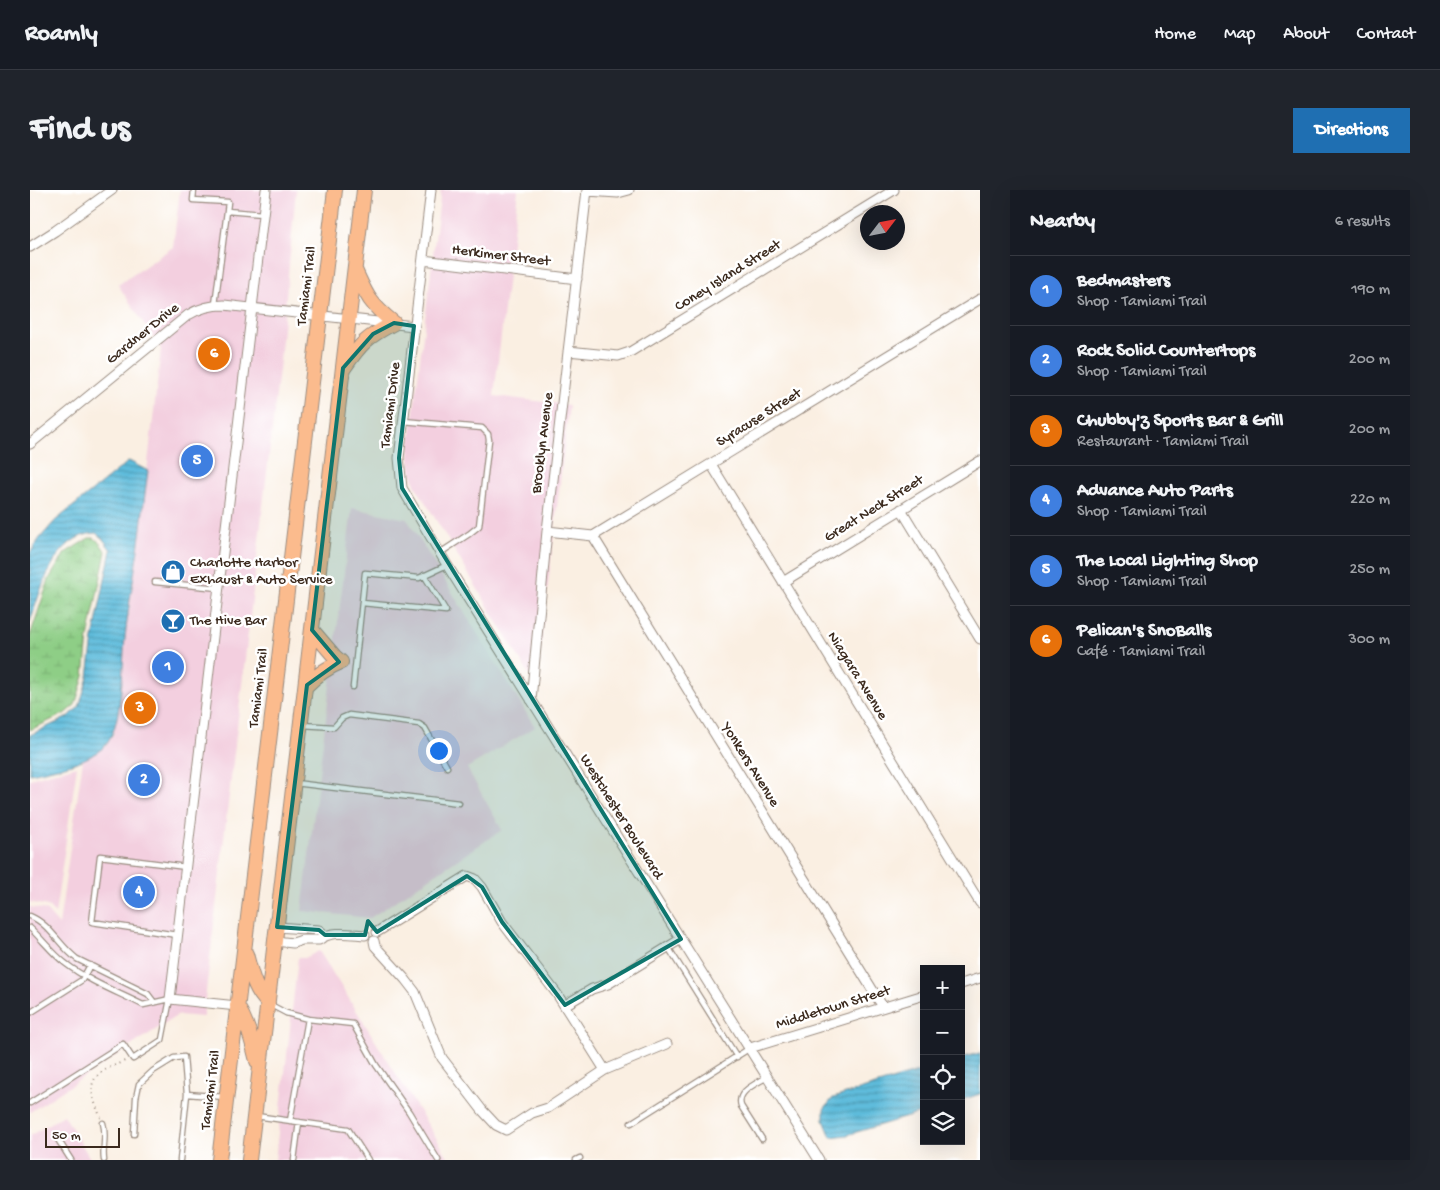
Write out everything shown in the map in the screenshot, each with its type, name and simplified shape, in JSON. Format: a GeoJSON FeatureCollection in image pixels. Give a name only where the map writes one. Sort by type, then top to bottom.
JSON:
{"type":"FeatureCollection","features":[{"type":"Feature","properties":{"kind":"main road","name":"Tamiami Trail"},"geometry":{"type":"LineString","coordinates":[[219,1160],[335,190]]}},
{"type":"Feature","properties":{"kind":"main road"},"geometry":{"type":"LineString","coordinates":[[249,1160],[364,190]]}},
{"type":"Feature","properties":{"kind":"main road"},"geometry":{"type":"LineString","coordinates":[[343,368],[360,346],[373,334],[394,324],[377,310],[366,295],[355,269]]}},
{"type":"Feature","properties":{"kind":"main road"},"geometry":{"type":"LineString","coordinates":[[312,630],[323,645],[348,663]]}},
{"type":"Feature","properties":{"kind":"main road"},"geometry":{"type":"LineString","coordinates":[[306,685],[333,665],[348,663]]}},
{"type":"Feature","properties":{"kind":"main road"},"geometry":{"type":"LineString","coordinates":[[244,949],[254,984],[260,996],[268,1003]]}},
{"type":"Feature","properties":{"kind":"main road"},"geometry":{"type":"LineString","coordinates":[[237,1006],[251,1034],[259,1072]]}},
{"type":"Feature","properties":{"kind":"street"},"geometry":{"type":"LineString","coordinates":[[30,247],[112,190]]}},
{"type":"Feature","properties":{"kind":"street"},"geometry":{"type":"LineString","coordinates":[[237,1006],[170,998],[266,190]]}},
{"type":"Feature","properties":{"kind":"street"},"geometry":{"type":"LineString","coordinates":[[414,326],[431,190]]}},
{"type":"Feature","properties":{"kind":"street"},"geometry":{"type":"LineString","coordinates":[[587,190],[618,193],[629,190]]}},
{"type":"Feature","properties":{"kind":"street","name":"Brooklyn Avenue"},"geometry":{"type":"LineString","coordinates":[[531,700],[547,530],[587,190]]}},
{"type":"Feature","properties":{"kind":"street","name":"Coney Island Street"},"geometry":{"type":"LineString","coordinates":[[568,351],[618,356],[630,352],[894,190]]}},
{"type":"Feature","properties":{"kind":"street","name":"Herkimer Street"},"geometry":{"type":"LineString","coordinates":[[422,260],[577,279]]}},
{"type":"Feature","properties":{"kind":"street","name":"Syracuse Street"},"geometry":{"type":"LineString","coordinates":[[593,536],[980,299]]}},
{"type":"Feature","properties":{"kind":"street","name":"Gardner Drive"},"geometry":{"type":"LineString","coordinates":[[30,444],[188,315],[199,309],[215,305],[414,326]]}},
{"type":"Feature","properties":{"kind":"street","name":"Tamiami Drive"},"geometry":{"type":"LineString","coordinates":[[402,488],[399,458],[414,326]]}},
{"type":"Feature","properties":{"kind":"street","name":"Great Neck Street"},"geometry":{"type":"LineString","coordinates":[[783,582],[980,461]]}},
{"type":"Feature","properties":{"kind":"street","name":"Niagara Avenue"},"geometry":{"type":"LineString","coordinates":[[711,464],[980,902]]}},
{"type":"Feature","properties":{"kind":"street","name":"Westchester Boulevard"},"geometry":{"type":"LineString","coordinates":[[402,488],[446,565],[750,1048],[818,1160]]}},
{"type":"Feature","properties":{"kind":"street"},"geometry":{"type":"LineString","coordinates":[[901,510],[976,625],[980,639]]}},
{"type":"Feature","properties":{"kind":"street"},"geometry":{"type":"LineString","coordinates":[[547,530],[593,536]]}},
{"type":"Feature","properties":{"kind":"street","name":"Yonkers Avenue"},"geometry":{"type":"LineString","coordinates":[[593,536],[882,1007]]}},
{"type":"Feature","properties":{"kind":"street"},"geometry":{"type":"LineString","coordinates":[[276,934],[293,943],[302,940],[319,940],[325,935],[344,934],[365,935],[368,940],[467,876],[475,879],[482,887],[502,922],[565,1005],[606,1070]]}},
{"type":"Feature","properties":{"kind":"street"},"geometry":{"type":"LineString","coordinates":[[276,934],[319,930],[325,935]]}},
{"type":"Feature","properties":{"kind":"street"},"geometry":{"type":"LineString","coordinates":[[375,937],[379,951],[415,992],[442,1058],[482,1110],[496,1125],[506,1130],[532,1113],[548,1108],[606,1070],[667,1044]]}},
{"type":"Feature","properties":{"kind":"street"},"geometry":{"type":"LineString","coordinates":[[565,1005],[592,989],[608,984],[681,939]]}},
{"type":"Feature","properties":{"kind":"street"},"geometry":{"type":"LineString","coordinates":[[965,983],[980,978]]}},
{"type":"Feature","properties":{"kind":"street","name":"Middletown Street"},"geometry":{"type":"LineString","coordinates":[[750,1048],[920,996]]}},
{"type":"Feature","properties":{"kind":"lane"},"geometry":{"type":"LineString","coordinates":[[194,190],[193,200],[228,202],[215,305]]}},
{"type":"Feature","properties":{"kind":"lane"},"geometry":{"type":"LineString","coordinates":[[226,210],[263,214]]}},
{"type":"Feature","properties":{"kind":"lane"},"geometry":{"type":"LineString","coordinates":[[403,421],[482,428],[488,434],[489,440],[479,526],[440,553]]}},
{"type":"Feature","properties":{"kind":"lane"},"geometry":{"type":"LineString","coordinates":[[353,687],[348,663],[362,603],[365,573],[419,578],[446,565]]}},
{"type":"Feature","properties":{"kind":"lane"},"geometry":{"type":"LineString","coordinates":[[362,603],[446,611],[424,575]]}},
{"type":"Feature","properties":{"kind":"lane"},"geometry":{"type":"LineString","coordinates":[[155,582],[218,588]]}},
{"type":"Feature","properties":{"kind":"lane"},"geometry":{"type":"LineString","coordinates":[[301,724],[334,727],[342,718],[349,715],[419,724],[424,728],[447,767]]}},
{"type":"Feature","properties":{"kind":"lane"},"geometry":{"type":"LineString","coordinates":[[294,783],[459,803]]}},
{"type":"Feature","properties":{"kind":"lane"},"geometry":{"type":"LineString","coordinates":[[178,935],[92,922],[100,856],[186,867]]}},
{"type":"Feature","properties":{"kind":"lane"},"geometry":{"type":"LineString","coordinates":[[30,916],[44,924],[67,952],[77,959],[148,994],[154,1002]]}},
{"type":"Feature","properties":{"kind":"lane"},"geometry":{"type":"LineString","coordinates":[[30,928],[61,961],[143,1005],[170,998],[162,1040],[132,1059],[123,1044],[30,1103]]}},
{"type":"Feature","properties":{"kind":"lane"},"geometry":{"type":"LineString","coordinates":[[45,943],[54,935]]}},
{"type":"Feature","properties":{"kind":"lane"},"geometry":{"type":"LineString","coordinates":[[668,947],[737,1057]]}},
{"type":"Feature","properties":{"kind":"lane"},"geometry":{"type":"LineString","coordinates":[[30,1013],[82,980],[90,965]]}},
{"type":"Feature","properties":{"kind":"lane"},"geometry":{"type":"LineString","coordinates":[[268,1003],[286,1013],[308,1019],[353,1024],[376,1065],[410,1112],[438,1160]]}},
{"type":"Feature","properties":{"kind":"lane"},"geometry":{"type":"LineString","coordinates":[[290,1121],[308,1019]]}},
{"type":"Feature","properties":{"kind":"lane"},"geometry":{"type":"LineString","coordinates":[[631,1123],[750,1048]]}},
{"type":"Feature","properties":{"kind":"lane"},"geometry":{"type":"LineString","coordinates":[[134,1134],[136,1098],[139,1084],[153,1071],[174,1058],[184,1057],[187,1094],[180,1160]]}},
{"type":"Feature","properties":{"kind":"lane"},"geometry":{"type":"LineString","coordinates":[[762,1138],[739,1101],[743,1092],[767,1077]]}},
{"type":"Feature","properties":{"kind":"lane"},"geometry":{"type":"LineString","coordinates":[[187,1094],[226,1097]]}},
{"type":"Feature","properties":{"kind":"lane"},"geometry":{"type":"LineString","coordinates":[[254,1116],[348,1129],[368,1160]]}},
{"type":"Feature","properties":{"kind":"lane"},"geometry":{"type":"LineString","coordinates":[[294,1160],[299,1122]]}},
{"type":"Feature","properties":{"kind":"lane"},"geometry":{"type":"LineString","coordinates":[[103,1123],[106,1132],[103,1150],[104,1160]]}},
{"type":"Feature","properties":{"kind":"lane"},"geometry":{"type":"LineString","coordinates":[[57,1138],[71,1160]]}},
{"type":"Feature","properties":{"kind":"path"},"geometry":{"type":"LineString","coordinates":[[103,1123],[91,1093],[92,1084],[96,1077],[104,1070],[132,1059]]}},
{"type":"Feature","properties":{"kind":"highlighted area"},"geometry":{"type":"Polygon","coordinates":[[[394,323],[414,326],[399,458],[402,488],[681,939],[565,1005],[502,922],[482,887],[467,876],[377,932],[368,921],[365,935],[325,935],[319,930],[277,927],[307,685],[339,662],[312,630],[343,368],[373,334],[394,323]]]}},
{"type":"Feature","properties":{"kind":"shaded area"},"geometry":{"type":"Polygon","coordinates":[[[180,190],[296,190],[280,361],[203,1017],[178,1015],[30,1112],[30,907],[46,910],[59,925],[83,759],[105,747],[113,735],[119,707],[126,629],[138,550],[161,349],[118,285],[173,247],[180,190]]]}},
{"type":"Feature","properties":{"kind":"shaded area"},"geometry":{"type":"Polygon","coordinates":[[[441,190],[518,190],[494,396],[569,405],[536,686],[415,485],[411,468],[409,450],[441,190]]]}},
{"type":"Feature","properties":{"kind":"shaded area"},"geometry":{"type":"Polygon","coordinates":[[[352,508],[407,519],[535,727],[467,768],[502,830],[370,918],[302,911],[352,508]]]}},
{"type":"Feature","properties":{"kind":"shaded area"},"geometry":{"type":"Polygon","coordinates":[[[77,766],[55,914],[47,906],[30,902],[30,779],[77,766]]]}},
{"type":"Feature","properties":{"kind":"shaded area"},"geometry":{"type":"Polygon","coordinates":[[[319,951],[450,1160],[275,1160],[298,958],[305,958],[319,951]]]}},
{"type":"Feature","properties":{"kind":"shaded area"},"geometry":{"type":"Polygon","coordinates":[[[64,1115],[91,1160],[30,1160],[30,1136],[64,1115]]]}},
{"type":"Feature","properties":{"kind":"green space"},"geometry":{"type":"Polygon","coordinates":[[[89,538],[94,538],[99,542],[106,552],[88,638],[84,676],[75,705],[64,714],[30,730],[30,636],[49,579],[65,553],[89,538]]]}},
{"type":"Feature","properties":{"kind":"water"},"geometry":{"type":"Polygon","coordinates":[[[129,461],[148,471],[127,619],[119,709],[111,738],[104,747],[89,757],[69,765],[30,774],[30,735],[66,718],[79,707],[88,677],[93,638],[111,550],[96,533],[82,536],[70,543],[51,566],[30,622],[30,553],[55,521],[129,461]]]}},
{"type":"Feature","properties":{"kind":"water"},"geometry":{"type":"Polygon","coordinates":[[[980,1053],[980,1094],[965,1099],[965,1057],[980,1053]]]}},
{"type":"Feature","properties":{"kind":"water"},"geometry":{"type":"Polygon","coordinates":[[[920,1071],[920,1113],[847,1135],[831,1137],[824,1120],[824,1109],[833,1098],[920,1071]]]}},
{"type":"Feature","properties":{"kind":"place","name":"Pelican's SnoBalls"},"geometry":{"type":"Point","coordinates":[214,354]}},
{"type":"Feature","properties":{"kind":"place","name":"The Local Lighting Shop"},"geometry":{"type":"Point","coordinates":[197,461]}},
{"type":"Feature","properties":{"kind":"place","name":"Charlotte Harbor Exhaust & Auto Service"},"geometry":{"type":"Point","coordinates":[173,572]}},
{"type":"Feature","properties":{"kind":"place","name":"The Hive Bar"},"geometry":{"type":"Point","coordinates":[173,621]}},
{"type":"Feature","properties":{"kind":"place","name":"Bedmasters"},"geometry":{"type":"Point","coordinates":[168,667]}},
{"type":"Feature","properties":{"kind":"place","name":"Chubby'z Sports Bar & Grill"},"geometry":{"type":"Point","coordinates":[140,708]}},
{"type":"Feature","properties":{"kind":"place","name":"Rock Solid Countertops"},"geometry":{"type":"Point","coordinates":[144,780]}},
{"type":"Feature","properties":{"kind":"place","name":"Advance Auto Parts"},"geometry":{"type":"Point","coordinates":[139,892]}}]}
